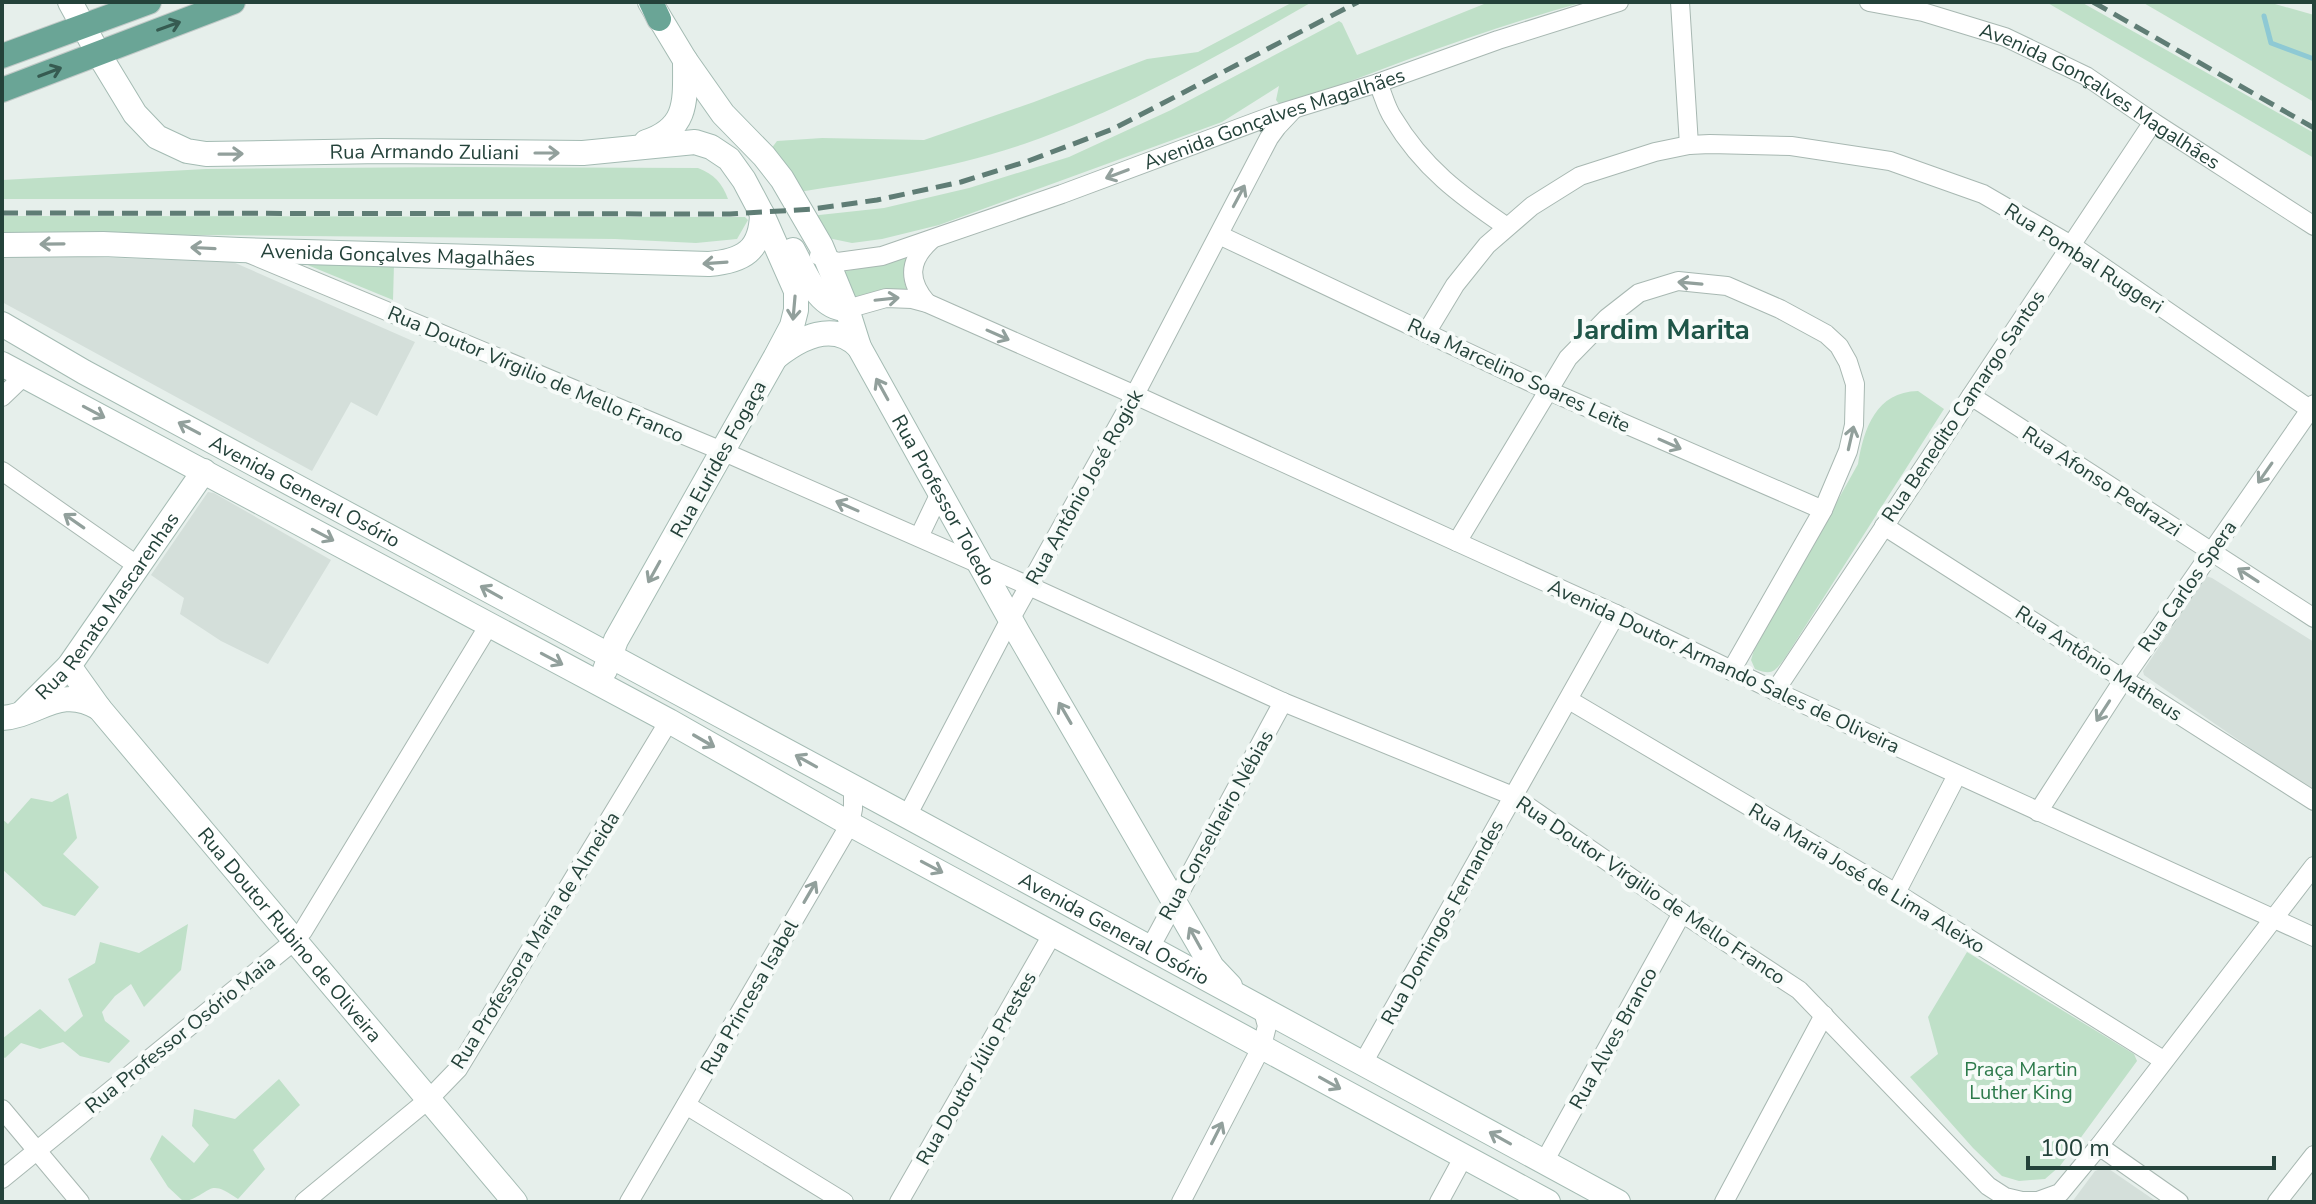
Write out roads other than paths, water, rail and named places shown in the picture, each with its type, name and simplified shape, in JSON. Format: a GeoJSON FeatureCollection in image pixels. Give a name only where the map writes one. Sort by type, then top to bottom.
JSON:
{"type":"FeatureCollection","features":[{"type":"Feature","properties":{"kind":"main road"},"geometry":{"type":"LineString","coordinates":[[2,56],[151,2]]}},
{"type":"Feature","properties":{"kind":"main road"},"geometry":{"type":"LineString","coordinates":[[104,57],[112,34],[127,18],[151,2]]}},
{"type":"Feature","properties":{"kind":"main road"},"geometry":{"type":"LineString","coordinates":[[2,90],[104,57],[233,2]]}},
{"type":"Feature","properties":{"kind":"street"},"geometry":{"type":"LineString","coordinates":[[70,2],[104,57]]}},
{"type":"Feature","properties":{"kind":"street","name":"Avenida Gonçalves Magalhães"},"geometry":{"type":"LineString","coordinates":[[830,258],[882,256],[1295,108],[1619,2]]}},
{"type":"Feature","properties":{"kind":"street"},"geometry":{"type":"LineString","coordinates":[[1680,2],[1689,145]]}},
{"type":"Feature","properties":{"kind":"street","name":"Avenida Gonçalves Magalhães"},"geometry":{"type":"LineString","coordinates":[[1869,2],[1923,12],[2005,37],[2086,76],[2314,226]]}},
{"type":"Feature","properties":{"kind":"street","name":"Rua Professor Toledo"},"geometry":{"type":"LineString","coordinates":[[653,8],[685,60],[737,130],[782,179],[830,258],[859,347],[1010,619],[1212,967],[1253,1005]]}},
{"type":"Feature","properties":{"kind":"street","name":"Rua Armando Zuliani"},"geometry":{"type":"LineString","coordinates":[[104,57],[135,114],[157,137],[187,151],[206,154],[381,151],[583,153],[695,142],[737,130]]}},
{"type":"Feature","properties":{"kind":"street"},"geometry":{"type":"LineString","coordinates":[[629,148],[663,137],[674,126],[684,99],[685,60]]}},
{"type":"Feature","properties":{"kind":"street"},"geometry":{"type":"LineString","coordinates":[[1378,83],[1391,116],[1428,166],[1468,200],[1507,227]]}},
{"type":"Feature","properties":{"kind":"street","name":"Rua Antônio José Rogick"},"geometry":{"type":"LineString","coordinates":[[907,816],[1010,619],[1135,395],[1259,157],[1277,127],[1295,108]]}},
{"type":"Feature","properties":{"kind":"street","name":"Rua Benedito Camargo Santos"},"geometry":{"type":"LineString","coordinates":[[1775,691],[2153,122]]}},
{"type":"Feature","properties":{"kind":"street"},"geometry":{"type":"LineString","coordinates":[[1253,123],[1259,157]]}},
{"type":"Feature","properties":{"kind":"street"},"geometry":{"type":"LineString","coordinates":[[695,142],[711,147],[729,159],[762,214]]}},
{"type":"Feature","properties":{"kind":"street"},"geometry":{"type":"LineString","coordinates":[[695,142],[715,144],[726,149],[739,162],[755,183],[819,297],[839,309],[847,309]]}},
{"type":"Feature","properties":{"kind":"street","name":"Rua Pombal Ruggeri"},"geometry":{"type":"LineString","coordinates":[[1426,333],[1455,285],[1487,245],[1532,206],[1580,176],[1655,152],[1689,145],[1791,146],[1890,161],[1983,194],[2071,245],[2313,408]]}},
{"type":"Feature","properties":{"kind":"street","name":"Avenida Gonçalves Magalhães"},"geometry":{"type":"LineString","coordinates":[[2,245],[103,244],[709,264],[734,260],[753,248],[761,231],[762,214]]}},
{"type":"Feature","properties":{"kind":"street","name":"Rua Eurides Fogaça"},"geometry":{"type":"LineString","coordinates":[[609,656],[792,326],[796,291],[762,214]]}},
{"type":"Feature","properties":{"kind":"street","name":"Rua Marcelino Soares Leite"},"geometry":{"type":"LineString","coordinates":[[1219,235],[1547,390],[1823,510]]}},
{"type":"Feature","properties":{"kind":"street"},"geometry":{"type":"LineString","coordinates":[[927,303],[917,292],[912,279],[921,250],[931,240]]}},
{"type":"Feature","properties":{"kind":"street","name":"Rua Doutor Virgilio de Mello Franco"},"geometry":{"type":"LineString","coordinates":[[240,250],[722,451],[1283,702],[1513,796],[1799,990],[1988,1186],[2005,1197],[2038,1201],[2060,1193],[2099,1146]]}},
{"type":"Feature","properties":{"kind":"street"},"geometry":{"type":"LineString","coordinates":[[1457,542],[1568,358],[1607,318],[1639,293],[1678,281],[1727,286],[1780,309],[1826,334],[1839,346],[1855,384],[1854,425],[1848,451],[1823,510],[1731,671]]}},
{"type":"Feature","properties":{"kind":"street","name":"Avenida Doutor Armando Sales de Oliveira"},"geometry":{"type":"LineString","coordinates":[[847,309],[886,298],[927,303],[1616,614],[1731,671],[2314,937]]}},
{"type":"Feature","properties":{"kind":"street","name":"Avenida General Osório"},"geometry":{"type":"LineString","coordinates":[[2,324],[84,372],[1618,1202]]}},
{"type":"Feature","properties":{"kind":"street"},"geometry":{"type":"LineString","coordinates":[[775,358],[797,343],[820,334],[841,334],[859,347]]}},
{"type":"Feature","properties":{"kind":"street","name":"Avenida General Osório"},"geometry":{"type":"LineString","coordinates":[[2,364],[669,721],[850,824],[1548,1202]]}},
{"type":"Feature","properties":{"kind":"street"},"geometry":{"type":"LineString","coordinates":[[2,397],[25,375],[43,368],[84,372]]}},
{"type":"Feature","properties":{"kind":"street","name":"Rua Afonso Pedrazzi"},"geometry":{"type":"LineString","coordinates":[[1971,396],[2314,618]]}},
{"type":"Feature","properties":{"kind":"street","name":"Rua Carlos Spera"},"geometry":{"type":"LineString","coordinates":[[2038,812],[2210,551],[2313,408]]}},
{"type":"Feature","properties":{"kind":"street"},"geometry":{"type":"LineString","coordinates":[[2,471],[138,566]]}},
{"type":"Feature","properties":{"kind":"street","name":"Rua Renato Mascarenhas"},"geometry":{"type":"LineString","coordinates":[[13,715],[69,666],[204,471]]}},
{"type":"Feature","properties":{"kind":"street"},"geometry":{"type":"LineString","coordinates":[[919,537],[940,493]]}},
{"type":"Feature","properties":{"kind":"street","name":"Rua Antônio Matheus"},"geometry":{"type":"LineString","coordinates":[[1884,526],[2314,801]]}},
{"type":"Feature","properties":{"kind":"street","name":"Rua Domingos Fernandes"},"geometry":{"type":"LineString","coordinates":[[1363,1063],[1616,614]]}},
{"type":"Feature","properties":{"kind":"street","name":"Rua Professor Osório Maia"},"geometry":{"type":"LineString","coordinates":[[2,1179],[303,931],[489,625]]}},
{"type":"Feature","properties":{"kind":"street"},"geometry":{"type":"LineString","coordinates":[[609,656],[605,678],[611,690]]}},
{"type":"Feature","properties":{"kind":"street","name":"Rua Doutor Rubino de Oliveira"},"geometry":{"type":"LineString","coordinates":[[69,666],[99,708],[293,942],[515,1202]]}},
{"type":"Feature","properties":{"kind":"street","name":"Rua Renato Mascarenhas"},"geometry":{"type":"LineString","coordinates":[[13,715],[75,699],[99,708]]}},
{"type":"Feature","properties":{"kind":"street","name":"Rua Maria José de Lima Aleixo"},"geometry":{"type":"LineString","coordinates":[[1569,700],[1896,893],[2163,1060]]}},
{"type":"Feature","properties":{"kind":"street","name":"Rua Conselheiro Nébias"},"geometry":{"type":"LineString","coordinates":[[1150,948],[1283,702]]}},
{"type":"Feature","properties":{"kind":"street","name":"Rua Professora Maria de Almeida"},"geometry":{"type":"LineString","coordinates":[[304,1202],[429,1099],[458,1069],[669,721]]}},
{"type":"Feature","properties":{"kind":"street"},"geometry":{"type":"LineString","coordinates":[[1896,893],[1957,775]]}},
{"type":"Feature","properties":{"kind":"street","name":"Rua Princesa Isabel"},"geometry":{"type":"LineString","coordinates":[[629,1202],[850,824],[853,787]]}},
{"type":"Feature","properties":{"kind":"street"},"geometry":{"type":"LineString","coordinates":[[2179,1202],[2099,1146],[2314,866]]}},
{"type":"Feature","properties":{"kind":"street","name":"Rua Alves Branco"},"geometry":{"type":"LineString","coordinates":[[1544,1162],[1682,913]]}},
{"type":"Feature","properties":{"kind":"street","name":"Rua Doutor Júlio Prestes"},"geometry":{"type":"LineString","coordinates":[[899,1202],[1053,933]]}},
{"type":"Feature","properties":{"kind":"street"},"geometry":{"type":"LineString","coordinates":[[1181,1202],[1262,1046],[1267,1026],[1253,1005]]}},
{"type":"Feature","properties":{"kind":"street"},"geometry":{"type":"LineString","coordinates":[[1724,1202],[1824,1015]]}},
{"type":"Feature","properties":{"kind":"street"},"geometry":{"type":"LineString","coordinates":[[686,1105],[844,1202]]}},
{"type":"Feature","properties":{"kind":"street"},"geometry":{"type":"LineString","coordinates":[[2,1109],[80,1202]]}},
{"type":"Feature","properties":{"kind":"street"},"geometry":{"type":"LineString","coordinates":[[2277,1202],[2314,1155]]}},
{"type":"Feature","properties":{"kind":"street"},"geometry":{"type":"LineString","coordinates":[[1439,1202],[1464,1156]]}},
{"type":"Feature","properties":{"kind":"waterway"},"geometry":{"type":"LineString","coordinates":[[2264,16],[2271,43],[2314,59]]}},
{"type":"Feature","properties":{"kind":"railway"},"geometry":{"type":"LineString","coordinates":[[2,213],[730,214],[813,209],[877,200],[961,182],[1113,129],[1358,2]]}},
{"type":"Feature","properties":{"kind":"railway"},"geometry":{"type":"LineString","coordinates":[[2093,2],[2314,128]]}},
{"type":"Feature","properties":{"kind":"district","name":"Jardim Marita"},"geometry":{"type":"Point","coordinates":[1662,329]}},
{"type":"Feature","properties":{"kind":"park label","name":"Praça Martin Luther King"},"geometry":{"type":"Point","coordinates":[2021,1080]}}]}
